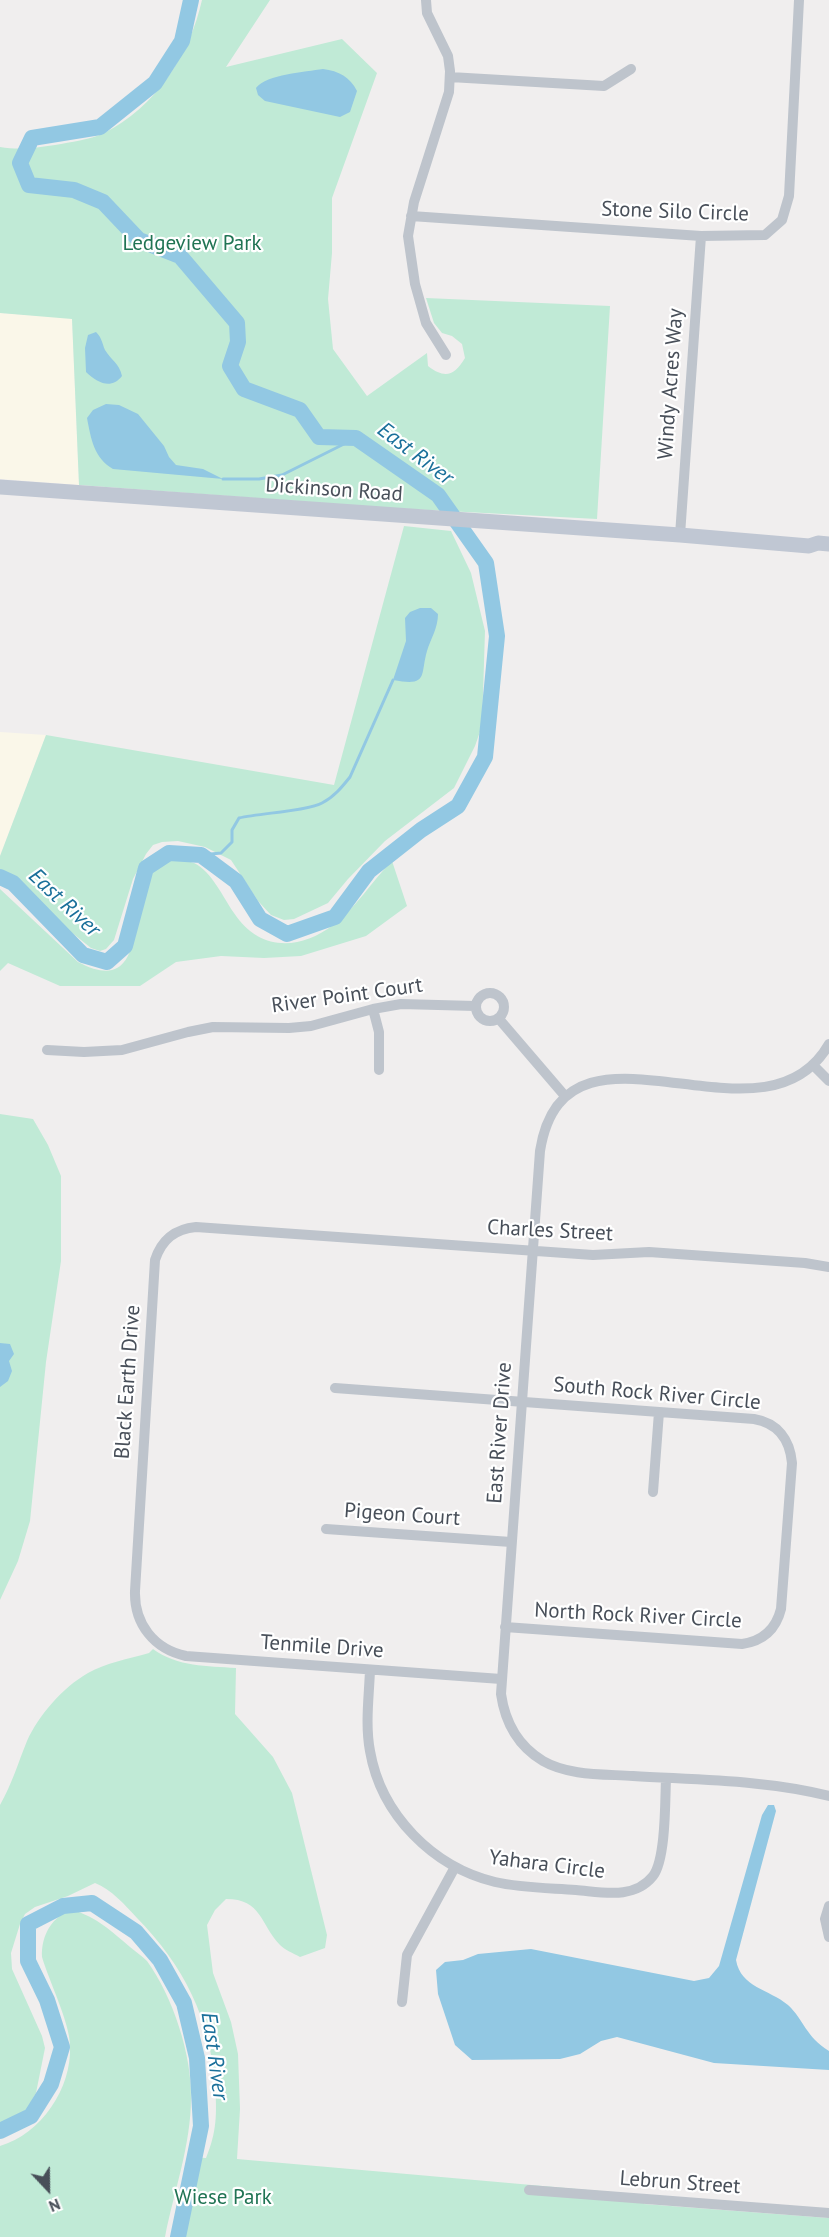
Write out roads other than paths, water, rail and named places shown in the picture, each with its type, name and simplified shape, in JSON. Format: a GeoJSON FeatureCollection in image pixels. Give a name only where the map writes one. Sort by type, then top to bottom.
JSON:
{"type":"FeatureCollection","features":[{"type":"Feature","properties":{"kind":"street"},"geometry":{"type":"LineString","coordinates":[[426,0],[427,13],[448,56],[449,92],[414,202],[408,236],[415,284],[426,323],[446,355]]}},
{"type":"Feature","properties":{"kind":"street","name":"Stone Silo Circle"},"geometry":{"type":"LineString","coordinates":[[411,216],[701,236],[765,235],[782,220],[789,196],[799,0]]}},
{"type":"Feature","properties":{"kind":"street"},"geometry":{"type":"LineString","coordinates":[[450,78],[604,86],[631,69]]}},
{"type":"Feature","properties":{"kind":"street","name":"Windy Acres Way"},"geometry":{"type":"LineString","coordinates":[[680,535],[701,236]]}},
{"type":"Feature","properties":{"kind":"street","name":"Dickinson Road"},"geometry":{"type":"LineString","coordinates":[[0,487],[809,546],[818,543],[829,544]]}},
{"type":"Feature","properties":{"kind":"street","name":"Dickinson Road"},"geometry":{"type":"LineString","coordinates":[[809,546],[817,553],[829,553]]}},
{"type":"Feature","properties":{"kind":"street"},"geometry":{"type":"LineString","coordinates":[[487,993],[498,994],[503,1001],[504,1011],[499,1019],[489,1022],[479,1018],[475,1006],[479,998],[487,993]]}},
{"type":"Feature","properties":{"kind":"street","name":"River Point Court"},"geometry":{"type":"LineString","coordinates":[[46,1050],[84,1052],[122,1050],[213,1027],[310,1026],[401,1004],[475,1006]]}},
{"type":"Feature","properties":{"kind":"street"},"geometry":{"type":"LineString","coordinates":[[373,1009],[379,1032],[379,1070]]}},
{"type":"Feature","properties":{"kind":"street"},"geometry":{"type":"LineString","coordinates":[[499,1019],[565,1096]]}},
{"type":"Feature","properties":{"kind":"street","name":"East River Drive"},"geometry":{"type":"LineString","coordinates":[[829,1044],[813,1065],[789,1082],[761,1089],[605,1079],[581,1086],[565,1096],[554,1108],[543,1130],[501,1679],[503,1707],[513,1732],[522,1745],[544,1762],[568,1770],[782,1786],[829,1796]]}},
{"type":"Feature","properties":{"kind":"street"},"geometry":{"type":"LineString","coordinates":[[813,1065],[829,1081]]}},
{"type":"Feature","properties":{"kind":"street","name":"Black Earth Drive"},"geometry":{"type":"LineString","coordinates":[[148,1633],[138,1616],[134,1598],[155,1260],[168,1238],[188,1227],[268,1232]]}},
{"type":"Feature","properties":{"kind":"street","name":"Charles Street"},"geometry":{"type":"LineString","coordinates":[[268,1232],[599,1255],[650,1252],[806,1263],[829,1268]]}},
{"type":"Feature","properties":{"kind":"street","name":"South Rock River Circle"},"geometry":{"type":"LineString","coordinates":[[335,1388],[760,1420],[777,1428],[784,1435],[791,1452],[792,1463],[781,1609],[776,1624],[766,1635]]}},
{"type":"Feature","properties":{"kind":"street"},"geometry":{"type":"LineString","coordinates":[[653,1492],[659,1412]]}},
{"type":"Feature","properties":{"kind":"street","name":"Pigeon Court"},"geometry":{"type":"LineString","coordinates":[[326,1529],[511,1542]]}},
{"type":"Feature","properties":{"kind":"street","name":"North Rock River Circle"},"geometry":{"type":"LineString","coordinates":[[505,1627],[742,1644],[758,1640],[766,1635]]}},
{"type":"Feature","properties":{"kind":"street","name":"Tenmile Drive"},"geometry":{"type":"LineString","coordinates":[[148,1633],[159,1645],[186,1656],[501,1679]]}},
{"type":"Feature","properties":{"kind":"street","name":"Yahara Circle"},"geometry":{"type":"LineString","coordinates":[[370,1670],[368,1732],[373,1763],[389,1804],[426,1848],[455,1867],[476,1876],[513,1885],[619,1893],[633,1891],[648,1882],[654,1875],[660,1860],[666,1778]]}},
{"type":"Feature","properties":{"kind":"street"},"geometry":{"type":"LineString","coordinates":[[402,2002],[407,1955],[455,1867]]}},
{"type":"Feature","properties":{"kind":"street"},"geometry":{"type":"LineString","coordinates":[[829,1906],[825,1919],[829,1937]]}},
{"type":"Feature","properties":{"kind":"street","name":"Lebrun Street"},"geometry":{"type":"LineString","coordinates":[[529,2190],[829,2213]]}},
{"type":"Feature","properties":{"kind":"water"},"geometry":{"type":"Polygon","coordinates":[[[323,69],[343,76],[357,91],[350,112],[340,117],[265,101],[258,95],[256,88],[261,83],[287,74],[323,69]]]}},
{"type":"Feature","properties":{"kind":"water"},"geometry":{"type":"Polygon","coordinates":[[[96,332],[105,350],[121,372],[122,376],[113,383],[100,382],[86,372],[85,348],[88,335],[96,332]]]}},
{"type":"Feature","properties":{"kind":"water"},"geometry":{"type":"Polygon","coordinates":[[[106,404],[119,405],[138,414],[176,465],[203,469],[223,479],[113,469],[97,454],[87,418],[93,410],[106,404]]]}},
{"type":"Feature","properties":{"kind":"water"},"geometry":{"type":"Polygon","coordinates":[[[420,608],[431,608],[438,614],[423,673],[418,680],[413,682],[393,680],[406,641],[405,618],[410,612],[420,608]]]}},
{"type":"Feature","properties":{"kind":"water"},"geometry":{"type":"Polygon","coordinates":[[[0,1343],[10,1344],[14,1354],[9,1361],[12,1371],[8,1381],[0,1387],[0,1343]]]}},
{"type":"Feature","properties":{"kind":"water"},"geometry":{"type":"Polygon","coordinates":[[[768,1805],[774,1805],[776,1811],[736,1960],[744,1977],[788,2005],[815,2040],[829,2051],[829,2070],[714,2063],[617,2037],[601,2041],[580,2054],[560,2059],[472,2060],[455,2045],[438,1994],[436,1970],[445,1962],[463,1960],[478,1954],[531,1949],[694,1981],[709,1978],[719,1966],[762,1815],[768,1805]]]}},
{"type":"Feature","properties":{"kind":"waterway","name":"East River"},"geometry":{"type":"LineString","coordinates":[[0,877],[13,883],[83,955],[107,962],[125,946],[146,868],[169,853],[201,855],[236,881],[260,919],[287,934],[335,917],[369,871],[421,830],[458,806],[485,757],[497,636],[486,563],[438,495],[356,438],[319,437],[300,410],[244,389],[230,366],[238,342],[237,323],[180,256],[139,240],[103,202],[74,190],[29,185],[20,163],[32,138],[100,127],[155,83],[182,41],[191,0]]}},
{"type":"Feature","properties":{"kind":"waterway"},"geometry":{"type":"LineString","coordinates":[[223,479],[259,479],[282,475],[356,438]]}},
{"type":"Feature","properties":{"kind":"waterway"},"geometry":{"type":"LineString","coordinates":[[201,855],[221,853],[232,842],[232,830],[239,818],[315,806],[334,795],[350,777],[393,680]]}},
{"type":"Feature","properties":{"kind":"waterway","name":"East River"},"geometry":{"type":"LineString","coordinates":[[0,2131],[31,2116],[51,2084],[62,2047],[47,2000],[28,1961],[28,1924],[63,1906],[92,1903],[136,1932],[160,1960],[184,2003],[197,2058],[201,2126],[178,2237]]}},
{"type":"Feature","properties":{"kind":"park label","name":"Ledgeview Park"},"geometry":{"type":"Point","coordinates":[192,244]}},
{"type":"Feature","properties":{"kind":"park label","name":"Wiese Park"},"geometry":{"type":"Point","coordinates":[223,2198]}}]}
